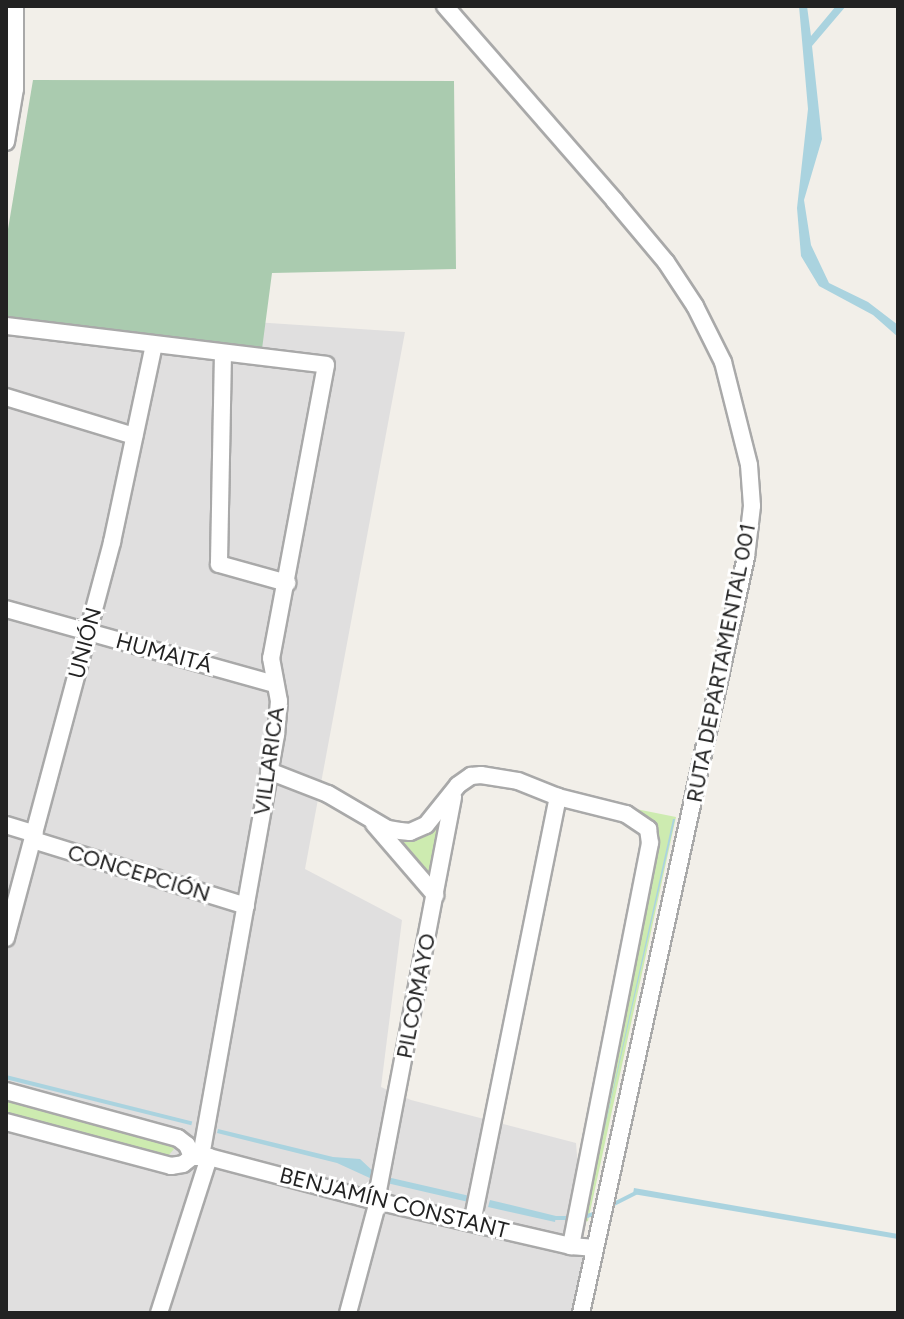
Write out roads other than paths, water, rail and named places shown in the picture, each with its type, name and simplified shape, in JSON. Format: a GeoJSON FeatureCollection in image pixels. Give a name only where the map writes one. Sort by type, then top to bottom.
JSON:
{"type":"FeatureCollection","features":[{"type":"Feature","properties":{"kind":"street"},"geometry":{"type":"LineString","coordinates":[[6,142],[15,89],[15,6]]}},
{"type":"Feature","properties":{"kind":"street","name":"RUTA DEPARTAMENTAL 001"},"geometry":{"type":"LineString","coordinates":[[445,6],[614,200],[687,295],[723,362],[749,465],[752,506],[746,557],[581,1313]]}},
{"type":"Feature","properties":{"kind":"street"},"geometry":{"type":"LineString","coordinates":[[6,326],[223,353],[219,564],[287,583]]}},
{"type":"Feature","properties":{"kind":"street","name":"UNIÓN"},"geometry":{"type":"LineString","coordinates":[[6,938],[112,542],[154,345]]}},
{"type":"Feature","properties":{"kind":"street","name":"VILLARICA"},"geometry":{"type":"LineString","coordinates":[[159,1313],[201,1157],[246,906],[279,701],[271,658],[326,365],[223,353]]}},
{"type":"Feature","properties":{"kind":"street"},"geometry":{"type":"LineString","coordinates":[[6,397],[134,436]]}},
{"type":"Feature","properties":{"kind":"street","name":"HUMAITÁ"},"geometry":{"type":"LineString","coordinates":[[6,609],[275,684]]}},
{"type":"Feature","properties":{"kind":"street"},"geometry":{"type":"LineString","coordinates":[[269,771],[328,794],[388,829],[418,830],[440,811],[465,779],[481,775],[518,781],[558,797],[637,819],[648,829],[650,843],[571,1246]]}},
{"type":"Feature","properties":{"kind":"street","name":"PILCOMAYO"},"geometry":{"type":"LineString","coordinates":[[348,1313],[377,1201],[454,791]]}},
{"type":"Feature","properties":{"kind":"street"},"geometry":{"type":"LineString","coordinates":[[472,1223],[558,797]]}},
{"type":"Feature","properties":{"kind":"street"},"geometry":{"type":"LineString","coordinates":[[368,817],[435,895]]}},
{"type":"Feature","properties":{"kind":"street","name":"CONCEPCIÓN"},"geometry":{"type":"LineString","coordinates":[[6,825],[34,837],[246,906]]}},
{"type":"Feature","properties":{"kind":"street","name":"BENJAMÍN CONSTANT"},"geometry":{"type":"LineString","coordinates":[[6,1091],[178,1138],[201,1157],[571,1246],[595,1248]]}},
{"type":"Feature","properties":{"kind":"street","name":"BENJAMÍN CONSTANT"},"geometry":{"type":"LineString","coordinates":[[6,1122],[171,1166],[201,1157]]}},
{"type":"Feature","properties":{"kind":"water"},"geometry":{"type":"Polygon","coordinates":[[[799,6],[807,6],[811,36],[836,6],[846,6],[812,46],[822,139],[804,200],[811,245],[829,283],[868,302],[898,325],[898,337],[873,315],[819,286],[801,256],[797,208],[808,109],[799,6]]]}},
{"type":"Feature","properties":{"kind":"water"},"geometry":{"type":"Polygon","coordinates":[[[673,819],[675,819],[584,1220],[673,819]]]}},
{"type":"Feature","properties":{"kind":"water"},"geometry":{"type":"Polygon","coordinates":[[[6,1075],[192,1121],[191,1125],[6,1079],[6,1075]]]}},
{"type":"Feature","properties":{"kind":"water"},"geometry":{"type":"Polygon","coordinates":[[[218,1129],[333,1157],[360,1159],[375,1173],[372,1179],[337,1163],[217,1133],[218,1129]]]}},
{"type":"Feature","properties":{"kind":"water"},"geometry":{"type":"Polygon","coordinates":[[[387,1177],[470,1196],[468,1202],[386,1183],[387,1177]]]}},
{"type":"Feature","properties":{"kind":"water"},"geometry":{"type":"Polygon","coordinates":[[[634,1188],[898,1234],[898,1239],[633,1194],[634,1188]]]}},
{"type":"Feature","properties":{"kind":"water"},"geometry":{"type":"Polygon","coordinates":[[[490,1200],[556,1216],[555,1222],[488,1207],[490,1200]]]}},
{"type":"Feature","properties":{"kind":"waterway"},"geometry":{"type":"LineString","coordinates":[[610,1206],[638,1192]]}},
{"type":"Feature","properties":{"kind":"waterway"},"geometry":{"type":"LineString","coordinates":[[581,1218],[599,1212]]}},
{"type":"Feature","properties":{"kind":"waterway"},"geometry":{"type":"LineString","coordinates":[[553,1218],[572,1218]]}}]}
